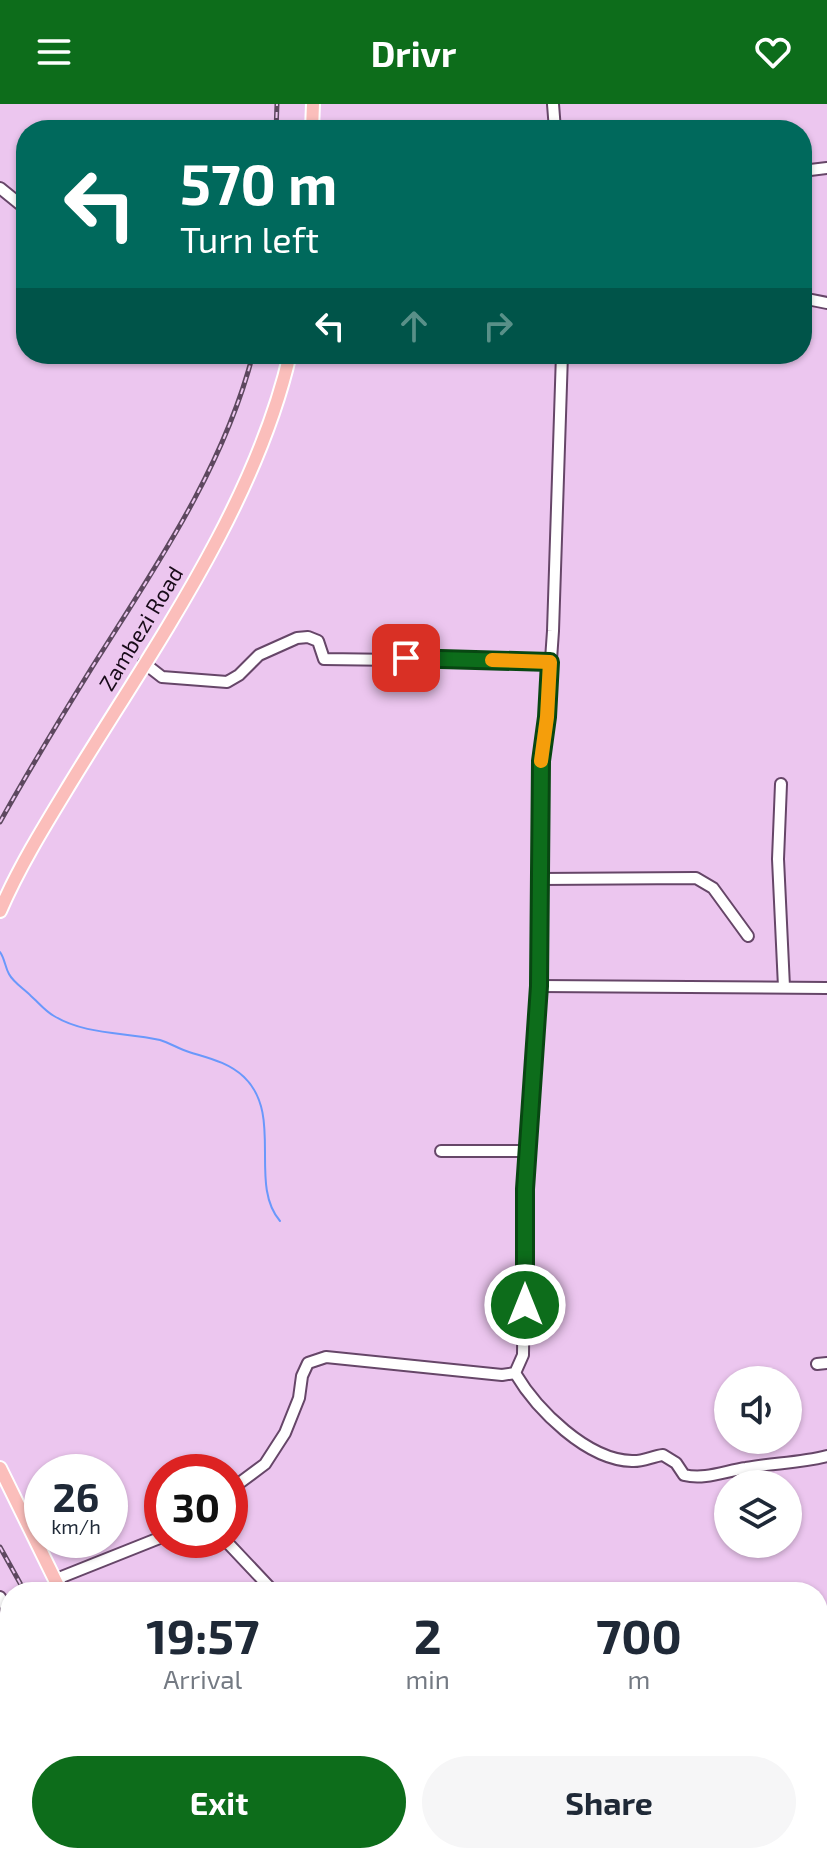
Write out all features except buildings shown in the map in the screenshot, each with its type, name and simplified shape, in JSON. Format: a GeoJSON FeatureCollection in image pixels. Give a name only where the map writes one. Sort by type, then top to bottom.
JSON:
{"type":"FeatureCollection","features":[{"type":"Feature","properties":{"kind":"main road","name":"Zambezi Road"},"geometry":{"type":"LineString","coordinates":[[0,911],[53,813],[227,520],[261,448],[287,364]]}},
{"type":"Feature","properties":{"kind":"main road"},"geometry":{"type":"LineString","coordinates":[[0,1468],[56,1582]]}},
{"type":"Feature","properties":{"kind":"street"},"geometry":{"type":"LineString","coordinates":[[0,188],[16,201]]}},
{"type":"Feature","properties":{"kind":"street"},"geometry":{"type":"LineString","coordinates":[[515,1373],[523,1355],[525,1335],[525,1189],[539,986],[541,761],[550,662],[562,364]]}},
{"type":"Feature","properties":{"kind":"street"},"geometry":{"type":"LineString","coordinates":[[144,663],[162,677],[227,682],[259,655],[297,638],[308,637],[318,641],[324,659],[550,662]]}},
{"type":"Feature","properties":{"kind":"street"},"geometry":{"type":"LineString","coordinates":[[781,784],[778,859],[784,987]]}},
{"type":"Feature","properties":{"kind":"street"},"geometry":{"type":"LineString","coordinates":[[540,879],[696,878],[713,888],[748,936]]}},
{"type":"Feature","properties":{"kind":"street"},"geometry":{"type":"LineString","coordinates":[[539,986],[827,988]]}},
{"type":"Feature","properties":{"kind":"street"},"geometry":{"type":"LineString","coordinates":[[441,1151],[528,1151]]}},
{"type":"Feature","properties":{"kind":"street"},"geometry":{"type":"LineString","coordinates":[[248,1477],[265,1464],[285,1433],[308,1363],[326,1357],[502,1375],[515,1373]]}},
{"type":"Feature","properties":{"kind":"street"},"geometry":{"type":"LineString","coordinates":[[515,1373],[526,1391],[572,1436],[622,1461],[638,1462],[663,1455],[676,1463],[684,1475],[694,1478],[747,1467],[800,1463],[827,1456]]}},
{"type":"Feature","properties":{"kind":"street"},"geometry":{"type":"LineString","coordinates":[[66,1582],[144,1545]]}},
{"type":"Feature","properties":{"kind":"street"},"geometry":{"type":"LineString","coordinates":[[242,1558],[265,1582]]}},
{"type":"Feature","properties":{"kind":"waterway"},"geometry":{"type":"LineString","coordinates":[[0,952],[13,980],[54,1016],[92,1030],[160,1040],[225,1064],[244,1077],[256,1093],[262,1110],[266,1188],[271,1206],[280,1221]]}},
{"type":"Feature","properties":{"kind":"railway"},"geometry":{"type":"LineString","coordinates":[[276,120],[277,104]]}},
{"type":"Feature","properties":{"kind":"railway"},"geometry":{"type":"LineString","coordinates":[[0,822],[184,518],[224,438],[250,364]]}},
{"type":"Feature","properties":{"kind":"railway"},"geometry":{"type":"LineString","coordinates":[[0,1547],[19,1582]]}},
{"type":"Feature","properties":{"kind":"slow traffic"},"geometry":{"type":"LineString","coordinates":[[492,660],[550,662],[541,761]]}},
{"type":"Feature","properties":{"kind":"route"},"geometry":{"type":"LineString","coordinates":[[406,658],[550,662],[547,717],[541,752],[539,986],[537,1053],[525,1189],[525,1305]]}}]}
